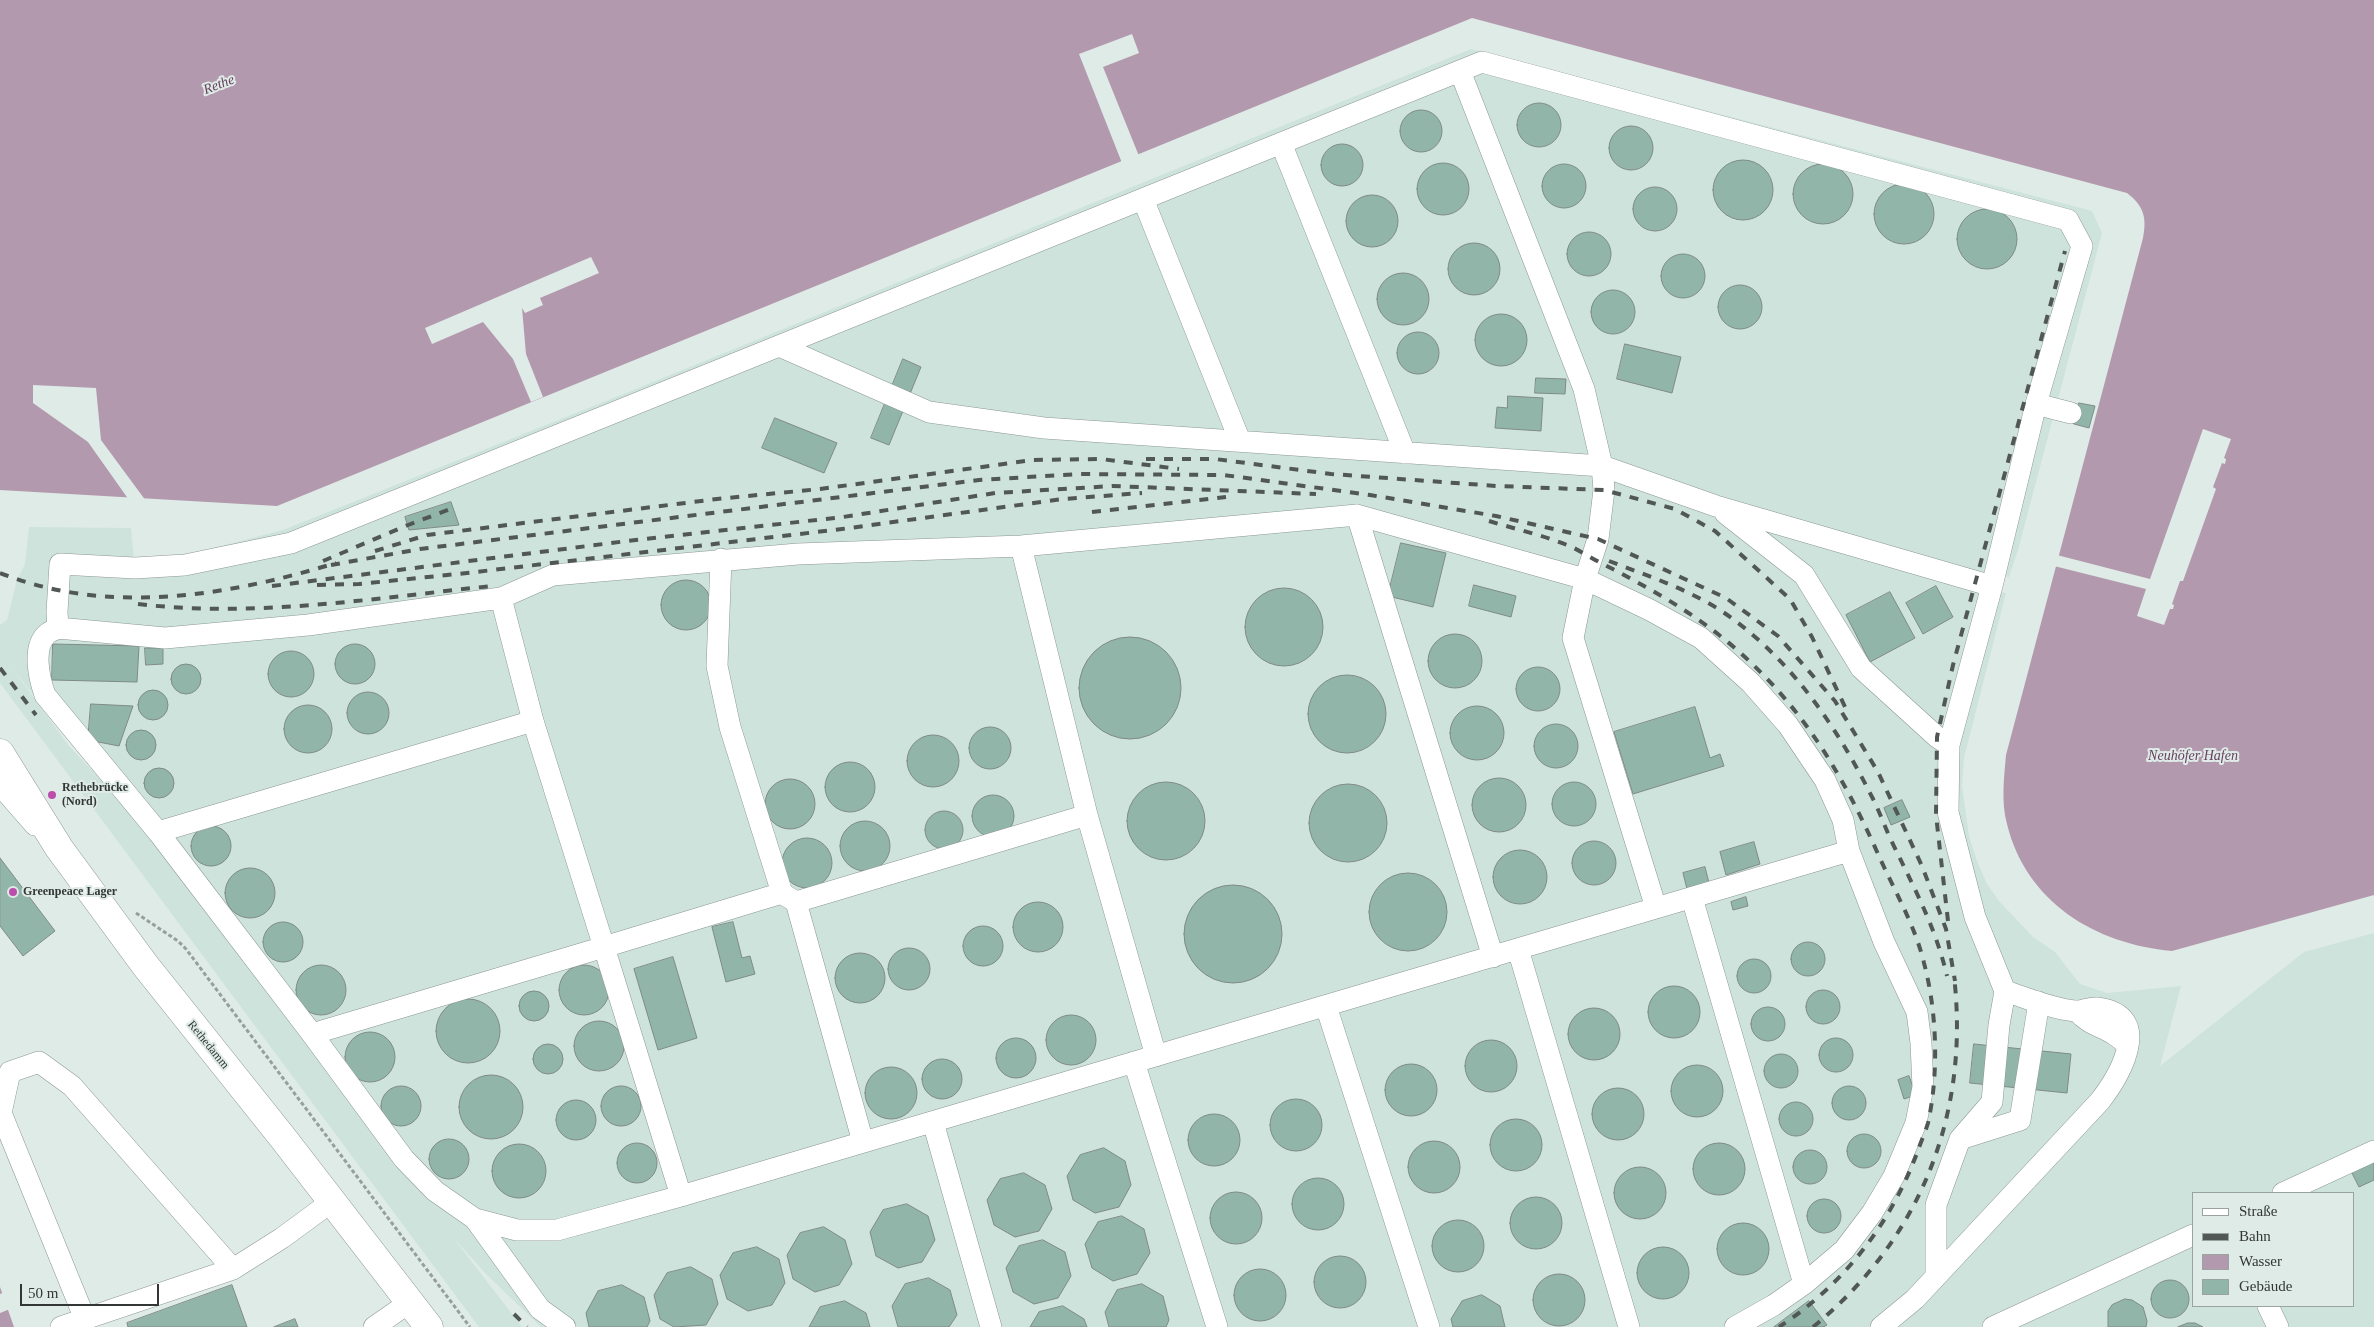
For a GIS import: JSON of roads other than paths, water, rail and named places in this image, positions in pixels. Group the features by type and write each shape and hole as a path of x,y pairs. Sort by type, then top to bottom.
{"main road":[{"name":"Rethedamm","path":"0,753 59,848 144,965 430,1327"}],"lane":[{"path":"58,628 60,564 135,568 186,565 291,543 475,467 1482,62 2068,220 2082,246 2036,404 1992,586 1950,745 1948,812 1975,918 2005,991 1999,1025 1992,1102 1960,1139 1936,1205 1936,1276"},
{"path":"1460,71 1584,390 1602,466 1604,490 1598,539 1585,579 1573,638 1656,908"},
{"path":"1281,143 1405,452"},
{"path":"1143,199 1240,441"},
{"path":"779,346 929,412 1044,428 1602,466 1716,506 1992,586"},
{"path":"2036,404 2071,413"},
{"path":"1716,506 1804,575 1861,668 1937,736 1950,745"},
{"path":"1357,516 1493,957"},
{"path":"565,1327 540,1309 475,1219 435,1190 404,1159 312,1034 158,832 44,695 40,681 39,649 47,634 58,628 165,638 308,625 501,598 553,575 721,559 798,554 1021,546 1357,516 1585,579 1650,610 1701,638 1751,683 1788,725 1825,780 1843,820 1849,851 1884,942 1917,1012 1921,1043 1923,1087 1916,1123 1894,1176 1872,1213 1844,1250 1804,1284 1774,1305 1735,1327"},
{"path":"1021,546 1087,815 1156,1056"},
{"path":"721,559 716,666 730,727 789,897 863,1142"},
{"path":"501,598 534,721 681,1196"},
{"path":"158,832 534,721"},
{"path":"0,785 28,819 59,848"},
{"path":"312,1034 604,947 1087,815"},
{"path":"475,1219 518,1230 557,1230 681,1196 1849,851"},
{"path":"1692,898 1804,1284"},
{"path":"1518,949 1629,1327"},
{"path":"1881,1327 1914,1299 2100,1101 2120,1072 2128,1055 2128,1046 2112,1031 2089,1022 2077,1012 2005,991"},
{"path":"1960,1139 2020,1120 2039,1002"},
{"path":"1326,1006 1429,1327"},
{"path":"85,1319 1,1113 10,1072 39,1062 72,1086 233,1268"},
{"path":"1134,1062 1217,1327"},
{"path":"932,1122 990,1327"},
{"path":"2285,1192 2374,1151"},
{"path":"61,1327 233,1268 282,1238 332,1202"},
{"path":"1993,1327 2192,1235"},
{"path":"374,1327 410,1302"},
{"path":"2268,1307 2278,1327"}],"water":[{"path":"0,0 2374,0 2374,895 2172,951 2144,947 2116,939 2091,928 2068,914 2047,897 2030,876 2016,852 2004,807 2006,755 2143,238 2145,224 2143,213 2133,198 2127,193 1472,18 277,506 0,490"},
{"path":"0,1287 14,1327 0,1327"}],"railway":[{"path":"1948,921 1936,815 1937,737 1953,665 2065,251"},
{"path":"375,551 427,535 717,499 820,489 1033,460 1101,459 1179,469"},
{"path":"1146,459 1215,459 1331,474 1497,486 1604,490 1675,509 1715,531 1790,599 1812,637 1846,709"},
{"path":"331,565 420,549 979,480 1079,474 1224,475 1370,495 1496,516 1598,539 1726,598 1778,636 1835,701 1878,772 1922,866 1946,929 1955,981"},
{"path":"272,586 627,541 843,517 995,493 1113,486 1316,494"},
{"path":"317,585 359,584 467,573 842,529 1063,499 1142,493"},
{"path":"1092,512 1226,497"},
{"path":"323,561 453,508"},
{"path":"1489,521 1538,535 1577,549 1639,583 1705,624 1760,671 1801,718 1835,769 1864,824 1915,935 1928,982 1934,1022 1934,1084 1927,1127 1906,1179 1893,1205 1862,1251 1824,1292 1779,1327"},
{"path":"1609,561 1682,590 1723,612 1769,650 1809,694 1842,743 1874,801 1930,923 1947,976"},
{"path":"0,573 41,586 83,594 125,597 168,596 211,592 253,585 336,563"},
{"path":"138,604 182,608 271,608 360,601 492,586"},
{"path":"0,668 36,715"},
{"path":"1813,1327 1851,1292 1883,1254 1909,1213 1930,1170 1945,1124 1954,1076 1957,1027 1954,976"},
{"path":"514,1314 527,1327"}],"place":[{"name":"Rethebrücke (Nord)","path":"52,795"},
{"name":"Greenpeace Lager","path":"13,892"}],"water label":[{"name":"Rethe","path":"219,85"},
{"name":"Neuhöfer Hafen","path":"2193,756"}]}
